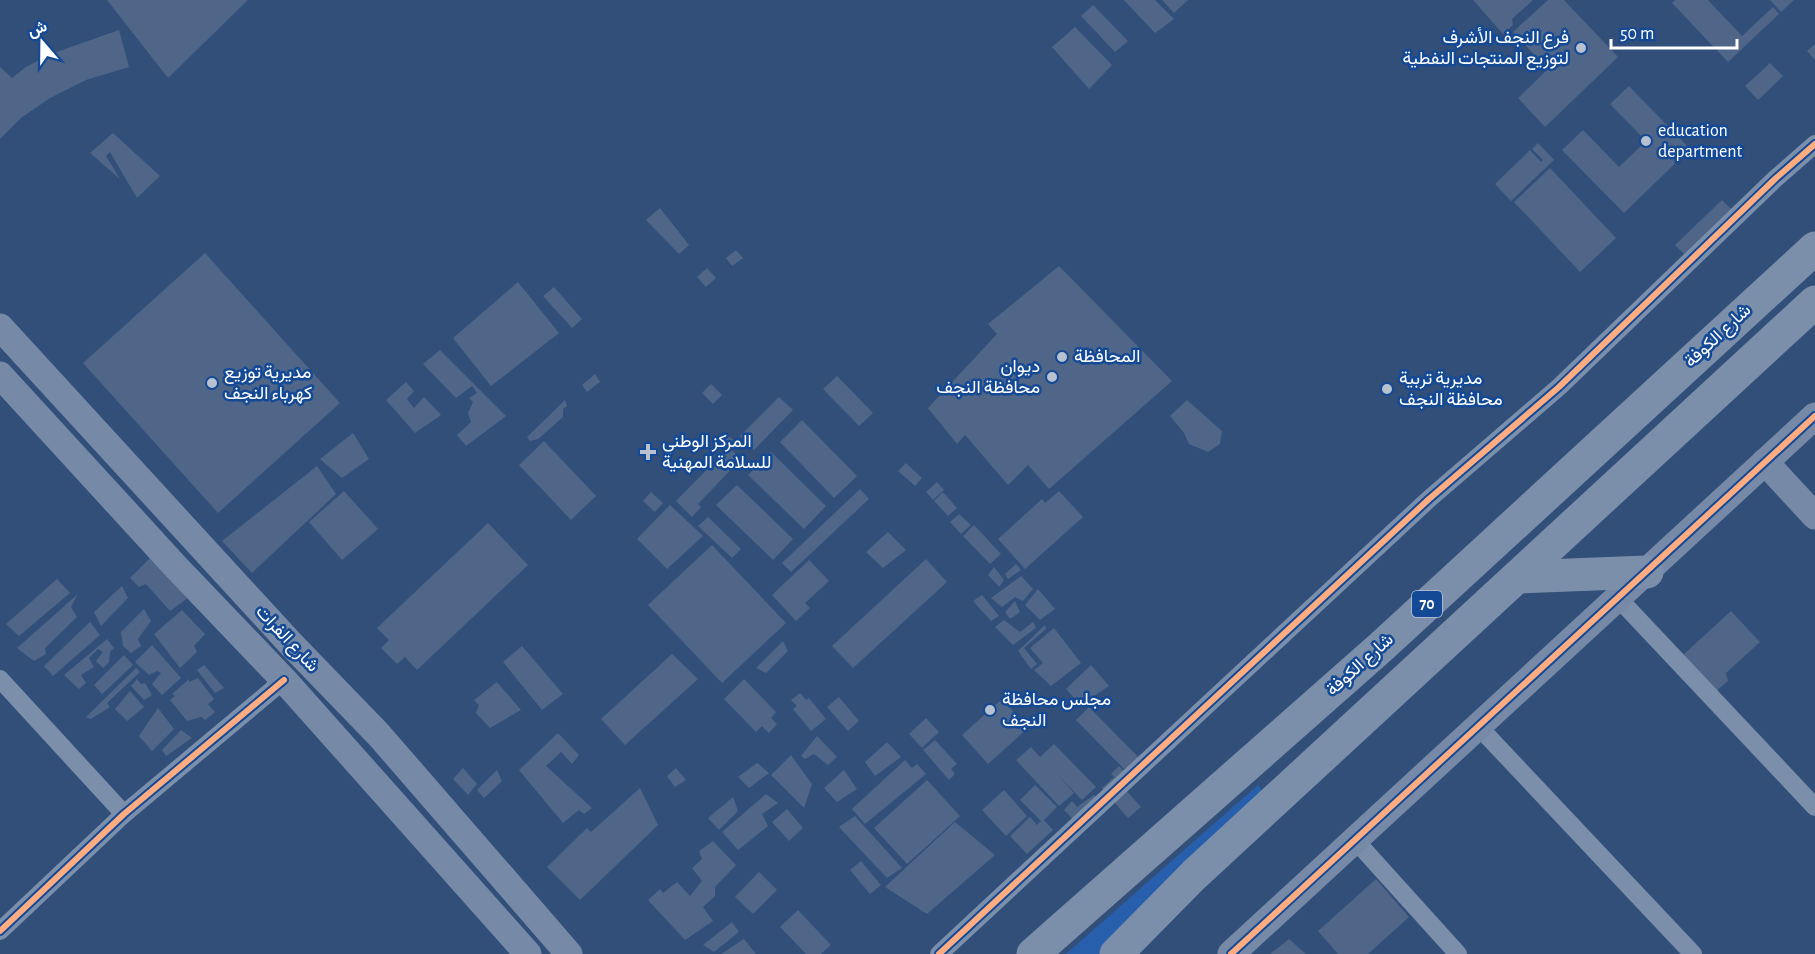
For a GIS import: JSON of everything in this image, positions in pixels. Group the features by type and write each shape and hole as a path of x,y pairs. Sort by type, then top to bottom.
{"highway":[{"name":"شارع الكوفة","path":"1033,954 1381,646 1815,248"},
{"name":"70","path":"1116,954 1194,875 1815,302"},
{"path":"1520,576 1647,572"}],"main road":[{"name":"شارع الفرات","path":"0,327 159,501 379,735 569,954"},
{"name":"شارع الفرات","path":"0,375 284,680 528,954"},
{"path":"1231,954 1815,416"},
{"path":"1765,462 1815,516"},
{"path":"136,522 152,520 158,512 159,501"},
{"path":"181,572 189,555 201,546"}],"street":[{"path":"939,954 1429,499 1559,387 1774,179 1815,144"},
{"path":"1618,598 1815,807"},
{"path":"0,679 123,814"},
{"path":"0,931 123,814 284,680"},
{"path":"1478,726 1693,954"},
{"path":"1355,840 1458,954"}],"shaded area":[{"path":"1258,785 1268,798 1116,954 1066,954"}],"building":[{"path":"107,0 248,0 168,78"},
{"path":"1124,0 1155,0 1174,19 1155,33"},
{"path":"1162,0 1188,0 1174,13"},
{"path":"1473,0 1533,0 1512,19 1513,25 1503,34"},
{"path":"1548,0 1564,0 1618,57 1545,127 1518,98 1548,69 1513,32"},
{"path":"1675,0 1708,0 1742,36 1773,7 1779,14 1728,62 1672,3"},
{"path":"1770,0 1794,0 1781,12"},
{"path":"1093,5 1128,41 1115,52 1081,16"},
{"path":"1075,27 1112,65 1089,89 1052,47"},
{"path":"119,30 129,67 86,80 50,98 21,118 0,139 0,67 12,78 26,67 51,54"},
{"path":"1815,44 1815,60 1807,51"},
{"path":"1770,63 1783,76 1758,100 1745,86"},
{"path":"1629,86 1690,149 1624,213 1562,150 1583,130 1619,167 1646,141 1610,104"},
{"path":"113,133 160,176 137,198 110,152 106,156 120,179 90,153"},
{"path":"1538,143 1554,160 1511,201 1495,184 1530,150 1541,162 1543,160 1532,149"},
{"path":"1550,168 1616,238 1580,272 1514,202"},
{"path":"1722,200 1731,209 1684,254 1675,245"},
{"path":"660,208 689,245 679,254 646,220"},
{"path":"736,250 743,258 732,266 726,258"},
{"name":"مديرية توزيع كهرباء النجف","path":"205,253 340,403 218,513 83,363"},
{"name":"المحافظة","path":"1059,266 1172,381 1049,489 1028,465 1008,485 965,435 957,444 928,408 997,334 988,324"},
{"path":"707,268 716,278 706,287 697,277"},
{"path":"518,282 559,333 491,386 453,338"},
{"path":"554,287 582,319 572,328 543,296"},
{"path":"440,350 506,416 466,446 457,435 471,422 468,413 473,402 469,398 477,393 472,386 456,398 423,364"},
{"path":"595,374 600,382 587,392 582,385"},
{"path":"837,376 873,413 859,426 823,389"},
{"path":"406,382 414,391 407,399 414,408 424,397 441,415 415,433 386,400"},
{"path":"711,384 722,395 713,404 702,393"},
{"path":"779,397 793,410 754,450 740,436"},
{"path":"565,400 567,406 563,409 563,417 538,439 530,441 527,437"},
{"path":"1187,400 1222,431 1220,444 1208,452 1189,444 1184,433 1170,416"},
{"path":"802,420 857,476 834,498 780,442"},
{"path":"353,433 369,459 342,478 320,459"},
{"path":"728,436 735,441 729,447 741,459 698,504 701,507 692,517 676,501 727,449 721,444"},
{"path":"544,441 596,496 571,520 519,465"},
{"path":"771,452 826,506 804,529 748,475"},
{"path":"906,463 922,478 915,486 898,471"},
{"path":"317,466 336,494 252,573 222,541"},
{"path":"937,482 944,490 933,500 926,492"},
{"path":"737,485 793,539 773,560 716,505"},
{"path":"860,489 869,499 791,572 782,563"},
{"path":"344,491 378,529 342,560 309,522"},
{"path":"1059,491 1083,517 1025,569 998,539 1042,499 1045,503"},
{"path":"651,492 663,503 655,512 643,501"},
{"path":"943,492 957,508 948,516 934,501"},
{"path":"670,505 703,536 667,569 637,539"},
{"path":"959,514 971,525 961,534 950,522"},
{"path":"708,517 741,549 732,558 698,526"},
{"path":"488,523 528,565 417,670 405,657 397,664 381,648 389,640 377,628"},
{"path":"974,525 1001,554 990,564 963,536"},
{"path":"888,532 906,550 883,568 866,552"},
{"path":"712,545 786,623 722,683 648,605"},
{"path":"151,557 188,598 170,611 146,584 139,587 130,578"},
{"path":"926,559 947,582 853,668 832,646"},
{"path":"809,560 829,581 805,603 810,608 796,621 772,595"},
{"path":"1016,564 1021,570 1008,579 1005,574"},
{"path":"994,567 1004,580 999,587 988,575"},
{"path":"1021,576 1033,589 1023,601 1015,597 1002,607 991,598"},
{"path":"57,579 70,593 19,636 6,624"},
{"path":"122,586 128,598 101,626 94,612"},
{"path":"1038,589 1055,609 1040,620 1025,605"},
{"path":"78,594 71,607 77,617 45,648 46,654 34,661 17,648"},
{"path":"982,595 999,616 991,621 973,601"},
{"path":"1015,601 1020,612 1010,619 1005,612"},
{"path":"144,609 151,621 138,639 141,646 131,653 123,646 121,632"},
{"path":"182,610 205,634 194,646 197,652 180,668 154,634"},
{"path":"1731,611 1760,642 1726,673 1728,681 1716,691 1683,655"},
{"path":"1004,620 1020,632 1033,622 1036,628 1013,645 995,627"},
{"path":"90,622 100,635 53,676 44,666"},
{"path":"1045,625 1046,629 1024,648 1037,664 1031,669 1018,651"},
{"path":"1054,628 1081,663 1051,686 1034,670 1043,663 1030,648"},
{"path":"107,639 114,648 110,652 109,662 103,668 96,661 103,652 98,649 89,658 94,667 81,675 86,683 79,689 64,675"},
{"path":"783,641 788,651 766,673 756,668"},
{"path":"152,645 181,678 162,695 152,684 161,673 157,671 149,675 135,662"},
{"path":"522,646 563,694 542,710 503,662"},
{"path":"672,654 698,679 625,745 601,719"},
{"path":"124,655 133,665 102,694 94,685"},
{"path":"204,665 224,688 215,693 197,670"},
{"path":"1091,665 1109,686 1081,705 1066,689"},
{"path":"136,668 140,672 107,703 110,707 91,719 86,717"},
{"path":"198,678 214,699 208,704 215,712 205,720 201,717 187,721 170,700 175,696 172,694 189,679 189,682"},
{"path":"137,679 141,684 145,683 152,695 144,700 131,686"},
{"path":"744,679 776,712 771,718 777,724 769,733 762,726 756,732 724,699"},
{"path":"497,682 521,710 490,728 476,713 479,705 474,700"},
{"path":"130,691 144,707 127,721 115,709"},
{"path":"800,693 806,700 809,698 826,719 811,731 793,709 797,706 791,700"},
{"path":"839,697 859,721 848,731 827,707"},
{"path":"1002,699 1028,728 988,764 962,735"},
{"path":"1089,707 1144,763 1131,776 1076,720"},
{"path":"158,708 174,729 152,751 139,736"},
{"path":"926,718 939,732 922,748 909,734"},
{"path":"181,730 192,738 166,756 162,750"},
{"path":"558,733 579,755 572,764 561,752 546,766 592,808 584,814 579,810 563,823 519,770"},
{"path":"817,736 837,757 828,765 814,754 805,759 801,756"},
{"path":"935,740 957,764 951,769 955,774 949,780 923,750"},
{"path":"887,742 901,757 875,776 865,762"},
{"path":"1054,744 1096,787 1082,800 1056,773 1074,793 1059,806 1016,760 1031,747 1040,757"},
{"path":"791,755 812,784 804,808 771,775"},
{"path":"905,760 912,768 917,764 926,774 865,824 852,809"},
{"path":"757,763 769,773 749,788 738,777"},
{"path":"1119,766 1128,775 1121,783 1111,774"},
{"path":"463,768 477,784 468,795 453,779"},
{"path":"676,768 686,780 675,787 667,776"},
{"path":"497,770 502,781 484,798 477,790"},
{"path":"844,770 857,789 837,802 824,788"},
{"path":"1114,777 1141,807 1128,818 1102,788"},
{"path":"927,780 960,816 907,864 874,828"},
{"path":"1035,785 1057,807 1044,820 1053,830 1027,854 1010,836 1030,817 1037,825 1041,821 1020,800"},
{"path":"640,788 658,825 580,900 547,867 587,828 591,832"},
{"path":"1004,790 1027,816 1006,836 982,810"},
{"path":"766,794 778,803 762,814 768,826 738,850 722,832"},
{"path":"1094,795 1102,800 1075,821 1064,810 1072,801 1077,807"},
{"path":"733,797 738,811 719,830 708,818"},
{"path":"787,809 803,828 789,841 772,822"},
{"path":"855,816 902,868 887,878 839,827"},
{"path":"955,822 995,855 927,914 885,887"},
{"path":"713,841 736,865 715,887 715,896 703,907 713,921 685,940 648,900 660,889 663,893 677,882 690,896 702,881 692,868 702,859 699,851"},
{"path":"861,861 881,885 870,894 850,870"},
{"path":"759,872 777,890 753,914 735,897"},
{"path":"1376,879 1409,917 1368,954 1338,954 1318,931"},
{"path":"798,910 831,945 821,954 806,954 780,927"},
{"path":"732,922 739,932 714,952 703,945"},
{"path":"744,939 756,954 721,954"},
{"path":"1289,939 1306,954 1270,954"}],"cycle path":[{"path":"939,954 1429,499 1559,387 1775,179 1815,144"},
{"path":"1231,954 1815,416"},
{"path":"0,931 124,814 284,680"}],"place":[{"name":"فرع النجف الأشرف لتوزيع المنتجات النفطية","path":"1581,48"},
{"name":"education department","path":"1646,141"},
{"name":"المحافظة","path":"1062,357"},
{"name":"ديوان محافظة النجف","path":"1052,377"},
{"name":"مديرية توزيع كهرباء النجف","path":"212,383"},
{"name":"مديرية تربية محافظة النجف","path":"1387,389"},
{"name":"المركز الوطني للسلامة المهنية","path":"648,452"},
{"name":"مجلس محافظة النجف","path":"990,710"}]}
